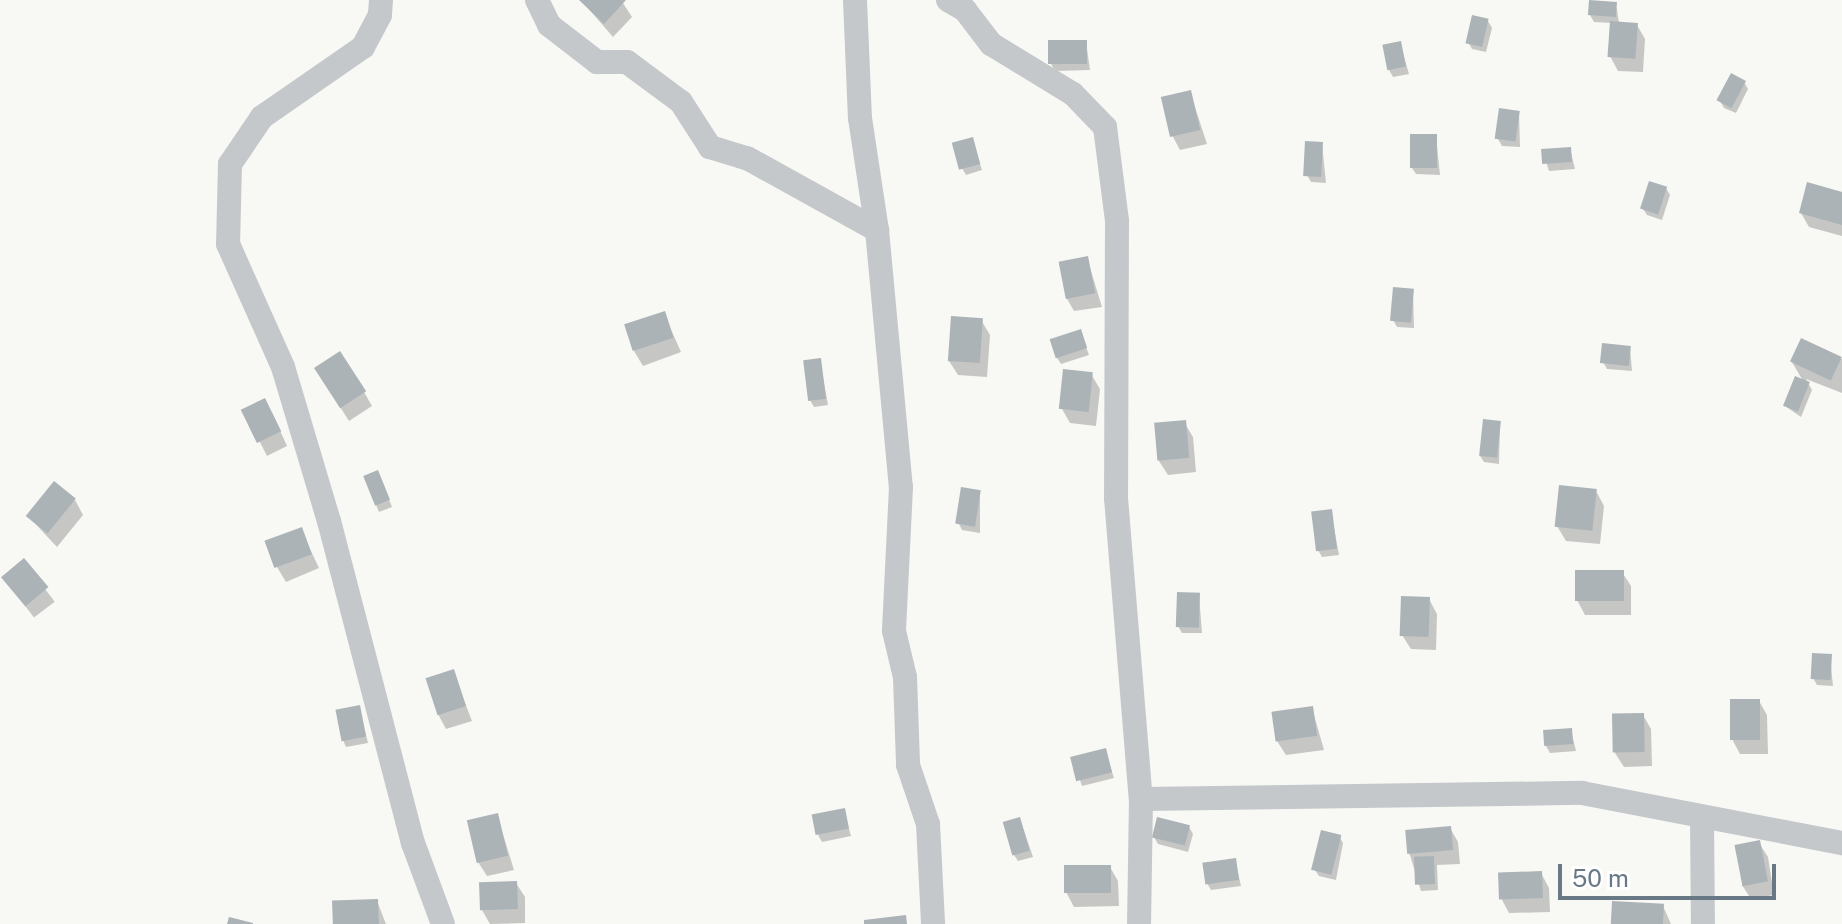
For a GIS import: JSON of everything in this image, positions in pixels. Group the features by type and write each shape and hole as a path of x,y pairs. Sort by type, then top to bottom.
{"street":[{"path":"381,0 380,15 363,47 262,117 230,164 228,244 283,367 329,521 413,843 443,924"},
{"path":"537,0 549,25 597,62 627,62 681,102 710,147 747,158 877,230"},
{"path":"855,0 860,118 877,230 901,487 894,631 905,677 908,765 928,824 933,924"},
{"path":"948,0 965,10 991,44 1073,94 1105,127 1117,221 1116,498 1141,799 1139,924"},
{"path":"1141,799 1582,793 1842,843"},
{"path":"1702,818 1703,924"}],"building":[{"path":"579,0 626,0 604,24"},
{"path":"1589,0 1617,2 1616,17 1588,15"},
{"path":"1472,15 1489,19 1482,47 1465,43"},
{"path":"1610,21 1638,23 1635,59 1607,57"},
{"path":"1048,40 1087,40 1087,64 1048,64"},
{"path":"1401,41 1406,67 1387,70 1382,45"},
{"path":"1731,73 1746,81 1731,108 1716,100"},
{"path":"1191,90 1200,130 1170,137 1161,97"},
{"path":"1499,108 1520,111 1515,142 1495,139"},
{"path":"1410,134 1437,134 1437,168 1410,168"},
{"path":"973,137 980,164 959,170 952,143"},
{"path":"1305,141 1323,142 1321,177 1303,176"},
{"path":"1571,147 1572,162 1542,164 1541,149"},
{"path":"1649,181 1667,187 1658,214 1640,209"},
{"path":"1807,182 1842,192 1842,225 1799,213"},
{"path":"1088,256 1095,293 1066,299 1059,262"},
{"path":"1393,287 1414,289 1411,323 1390,321"},
{"path":"665,311 674,338 633,351 624,324"},
{"path":"951,316 983,318 980,363 948,361"},
{"path":"1081,329 1087,348 1056,358 1050,339"},
{"path":"1801,338 1842,357 1831,381 1790,362"},
{"path":"1602,343 1631,346 1629,366 1600,363"},
{"path":"340,351 366,391 340,408 314,368"},
{"path":"821,358 826,399 808,401 803,360"},
{"path":"1063,369 1093,372 1089,412 1059,409"},
{"path":"1795,376 1810,382 1798,412 1783,406"},
{"path":"265,398 281,431 257,443 241,410"},
{"path":"1483,419 1501,421 1497,458 1479,456"},
{"path":"1186,420 1189,458 1157,461 1154,423"},
{"path":"378,470 390,500 375,506 363,476"},
{"path":"54,481 76,499 47,534 26,516"},
{"path":"1559,485 1597,489 1592,531 1555,527"},
{"path":"961,487 981,490 975,527 955,524"},
{"path":"1332,509 1337,549 1316,551 1311,512"},
{"path":"302,527 312,554 274,568 264,541"},
{"path":"24,558 48,587 25,606 1,577"},
{"path":"1575,570 1624,570 1624,601 1575,601"},
{"path":"1177,592 1200,593 1199,628 1176,627"},
{"path":"1401,596 1430,597 1429,637 1400,636"},
{"path":"1812,653 1832,654 1831,680 1811,679"},
{"path":"454,669 466,706 438,715 425,678"},
{"path":"1730,699 1760,699 1760,740 1730,740"},
{"path":"360,705 366,736 342,741 335,710"},
{"path":"1313,706 1317,736 1276,742 1271,712"},
{"path":"1644,713 1645,752 1613,753 1612,714"},
{"path":"1572,728 1573,744 1544,746 1543,730"},
{"path":"1106,748 1112,772 1076,781 1070,757"},
{"path":"845,808 849,829 816,835 812,814"},
{"path":"498,813 508,856 477,863 467,820"},
{"path":"1020,817 1030,851 1012,856 1003,822"},
{"path":"1157,817 1190,825 1185,846 1152,837"},
{"path":"1451,826 1453,850 1407,854 1405,830"},
{"path":"1321,830 1341,835 1331,875 1311,870"},
{"path":"1760,840 1768,881 1742,886 1734,845"},
{"path":"1434,856 1435,884 1415,885 1414,857"},
{"path":"1236,858 1239,880 1205,885 1202,863"},
{"path":"1064,865 1111,865 1111,893 1064,893"},
{"path":"1542,871 1543,898 1499,900 1498,873"},
{"path":"517,881 518,909 480,910 479,882"},
{"path":"378,899 379,924 333,924 332,901"},
{"path":"1612,901 1664,904 1663,924 1611,924"},
{"path":"906,915 907,924 864,924 864,920"},
{"path":"229,917 253,923 253,924 227,924"}]}
